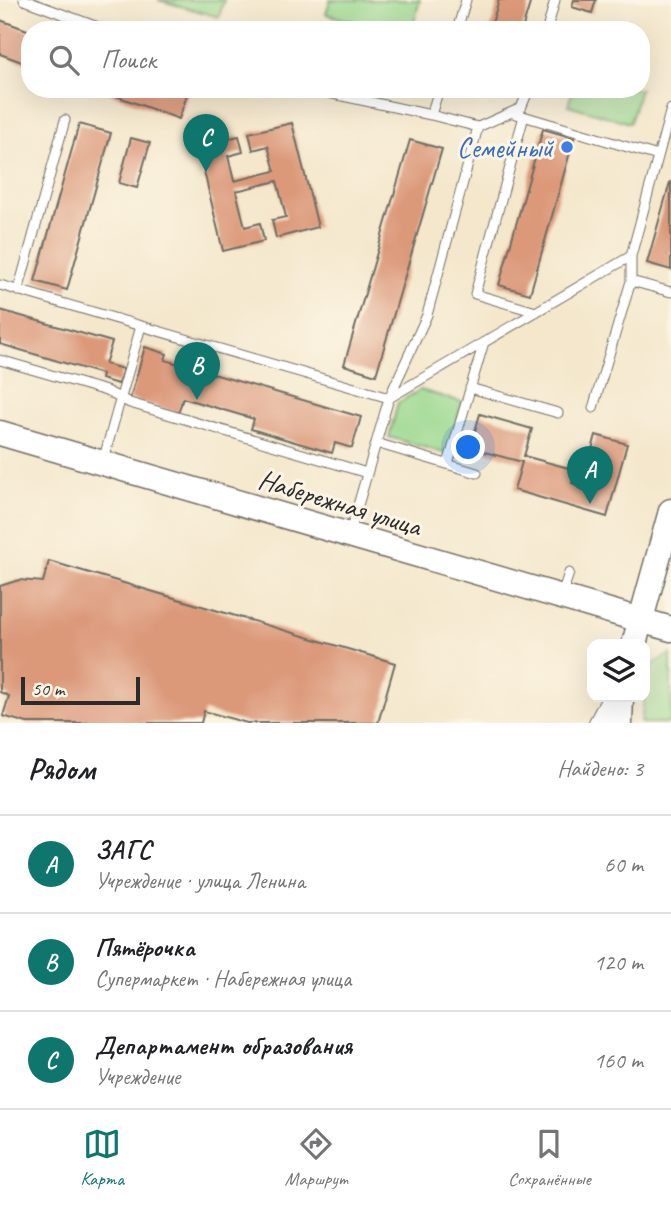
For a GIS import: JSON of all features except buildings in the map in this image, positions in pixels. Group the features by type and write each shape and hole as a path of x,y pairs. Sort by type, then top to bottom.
{"main road":[{"name":"Набережная улица","path":"0,433 561,598 637,633 671,629"},
{"path":"637,633 671,511"},
{"path":"620,723 621,702"}],"street":[{"path":"598,723 609,702"}],"lane":[{"path":"24,0 81,21"},
{"path":"460,21 466,0"},
{"path":"549,21 555,0"},
{"path":"352,98 478,127 513,113 527,98"},
{"path":"431,115 436,98"},
{"path":"593,408 631,281 631,256 671,109"},
{"path":"513,113 658,156"},
{"path":"524,116 475,294 536,312"},
{"path":"18,291 65,120"},
{"path":"349,536 389,398 426,315 478,127"},
{"path":"0,285 389,398 631,256"},
{"path":"631,281 671,292"},
{"path":"103,463 141,326"},
{"path":"448,464 484,342"},
{"path":"0,360 367,473"},
{"path":"470,387 558,413"},
{"path":"376,443 477,473"},
{"path":"561,598 569,573"}],"green space":[{"path":"158,0 224,0 219,17"},
{"path":"330,0 420,0 414,21 351,21 326,14"},
{"path":"570,98 637,98 630,123 568,105"},
{"path":"420,390 462,402 447,454 389,437 398,403"},
{"path":"671,654 671,723 641,723 644,702 650,702 650,670 655,663"}],"place":[{"name":"Семейный","path":"567,147"},
{"name":"Департамент образования","path":"206,172"},
{"name":"Пятёрочка","path":"197,400"},
{"name":"ЗАГС","path":"590,504"}]}
